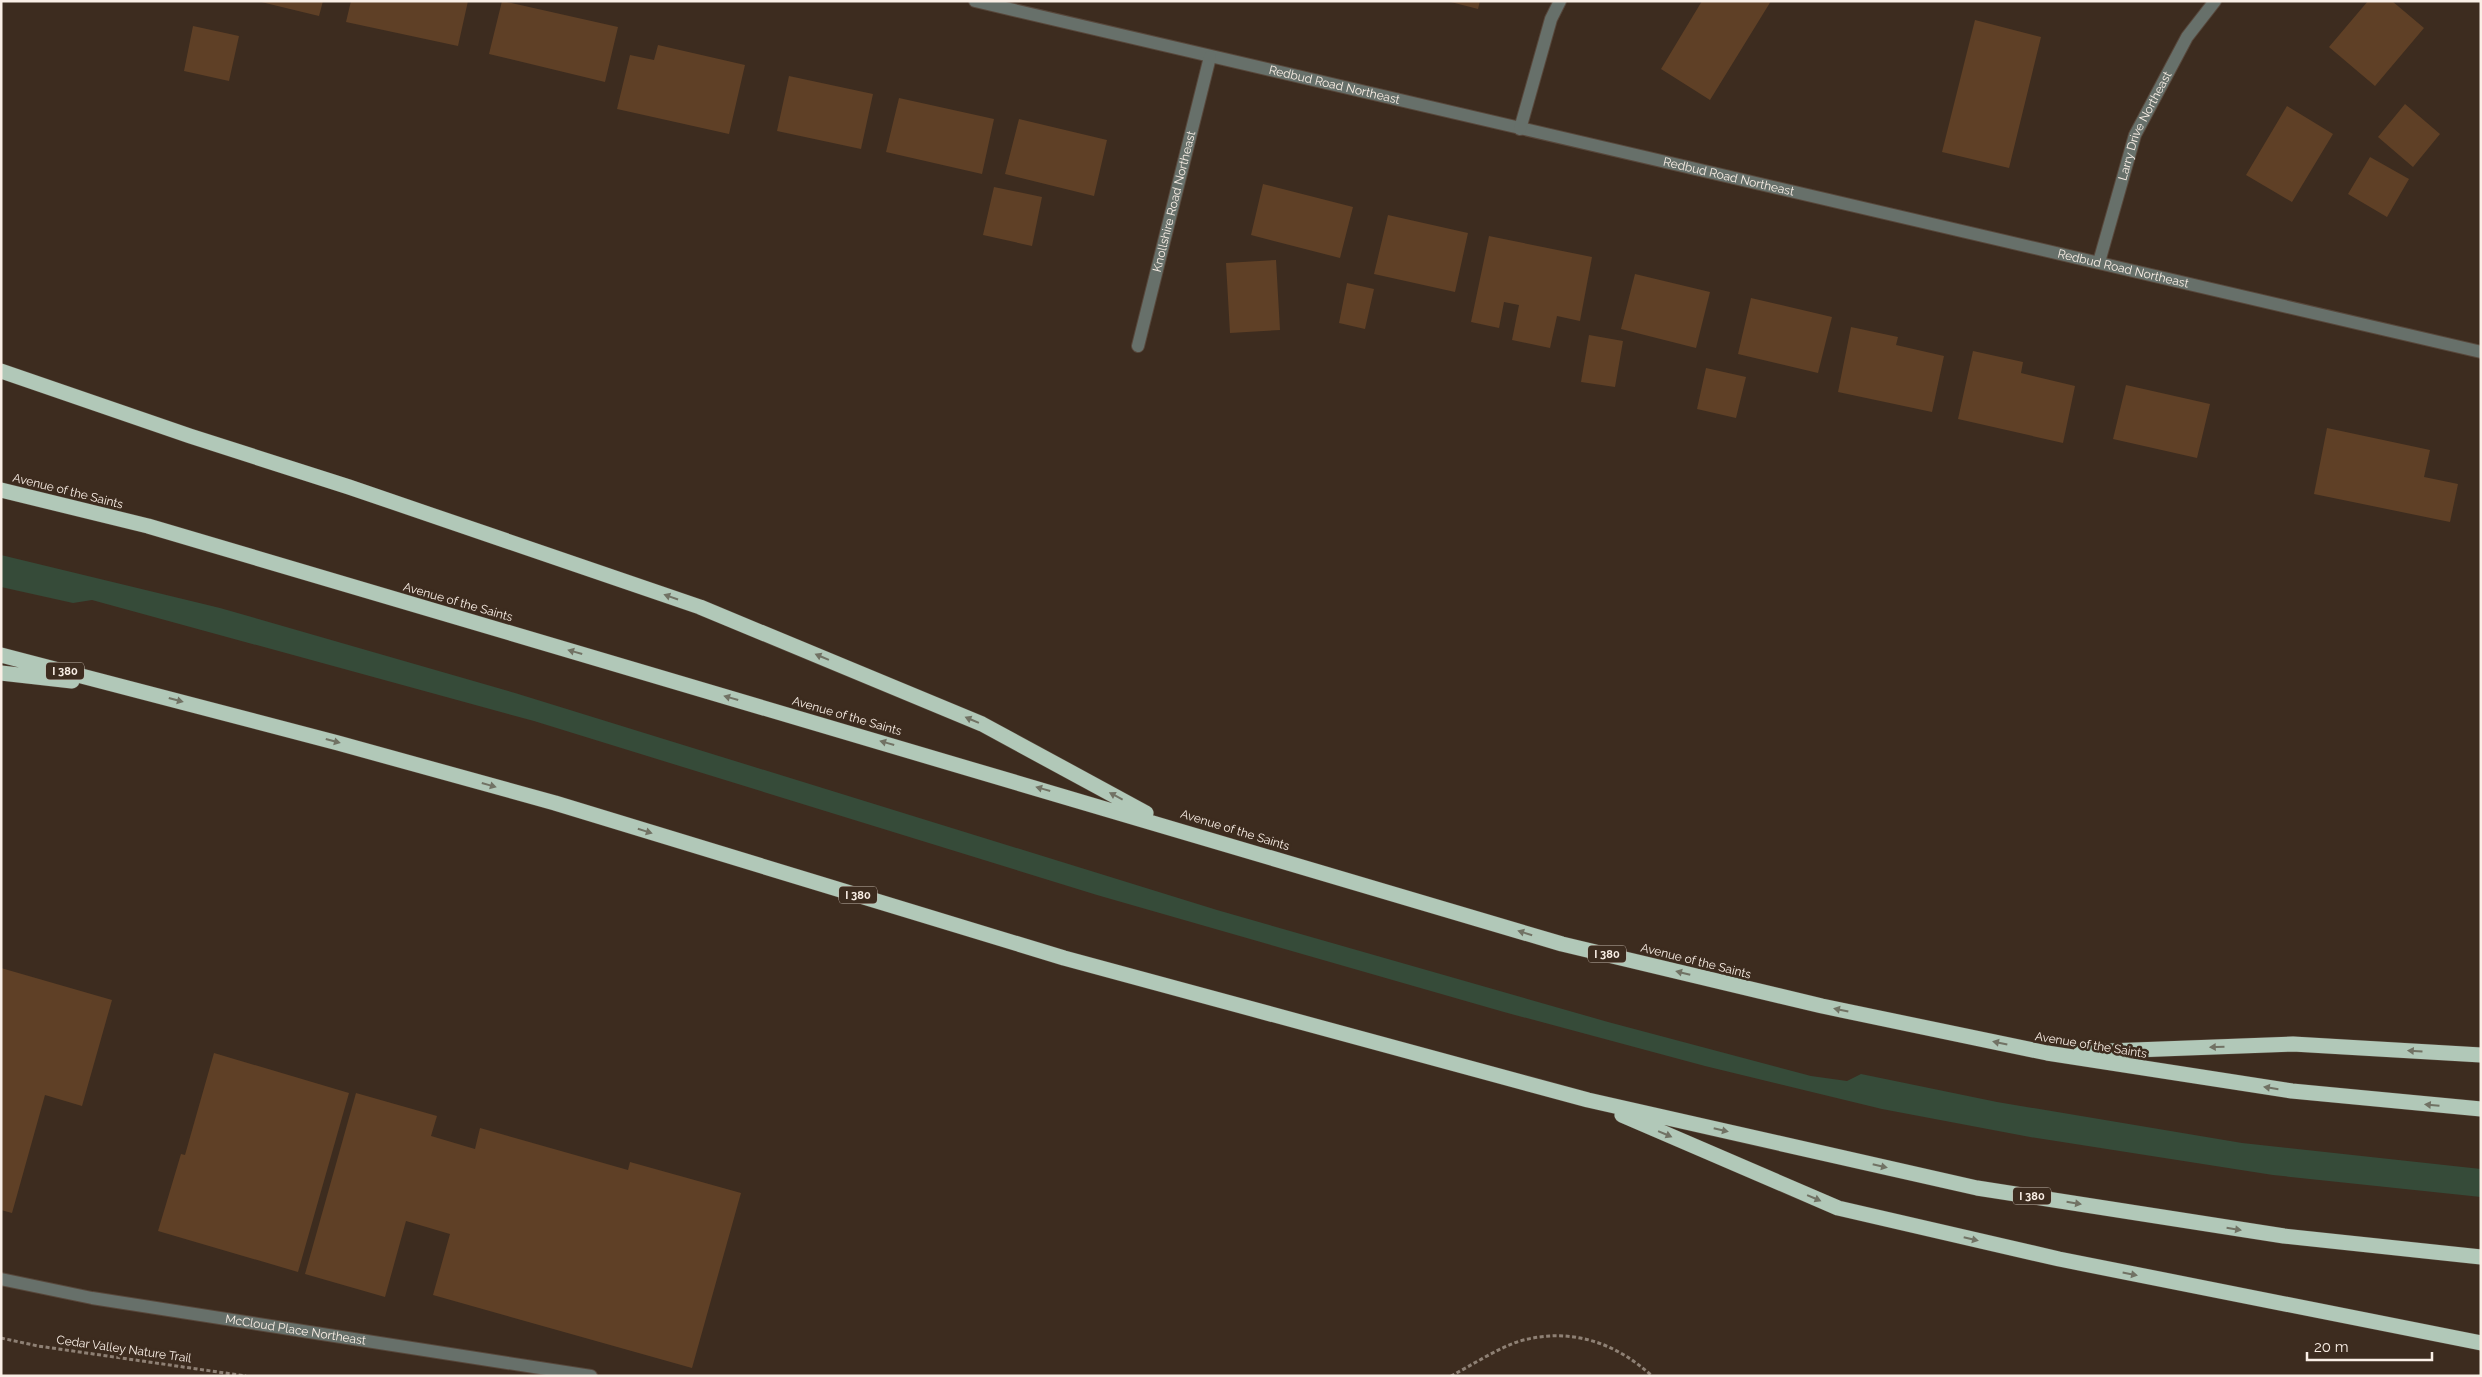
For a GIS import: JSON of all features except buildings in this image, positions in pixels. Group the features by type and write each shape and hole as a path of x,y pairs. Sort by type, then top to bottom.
{"highway":[{"path":"1,371 700,607 982,724 1174,828"},
{"name":"Avenue of the Saints","path":"1,490 157,529 1562,944 1822,1006 2048,1054 2292,1091 2481,1109"},
{"name":"I 380","path":"1,655 128,687 555,803 1064,958 1588,1100 1977,1188 2284,1236 2481,1257"},
{"path":"1,673 128,687"},
{"path":"2048,1054 2293,1044 2481,1055"},
{"path":"1588,1100 1838,1208 2058,1259 2481,1344"}],"street":[{"name":"Redbud Road Northeast","path":"975,1 2481,352"},
{"path":"1520,129 1551,18 1560,1"},
{"name":"Larry Drive Northeast","path":"2098,262 2135,135 2187,37 2215,1"},
{"name":"Knollshire Road Northeast","path":"1138,346 1210,57"},
{"name":"McCloud Place Northeast","path":"1,1279 92,1298 591,1376"}],"path":[{"path":"1451,1376 1520,1342 1551,1336 1581,1337 1608,1346 1633,1359 1652,1376"},
{"name":"Cedar Valley Nature Trail","path":"1,1338 38,1346 246,1376"}],"green space":[{"path":"1,555 220,608 515,693 1217,910 1608,1022 1811,1076 1847,1081 1861,1074 1997,1102 2242,1143 2481,1169 2481,1197 2273,1175 2030,1137 1882,1109 1705,1066 1504,1012 1097,895 534,721 92,600 73,603 1,587"}]}
